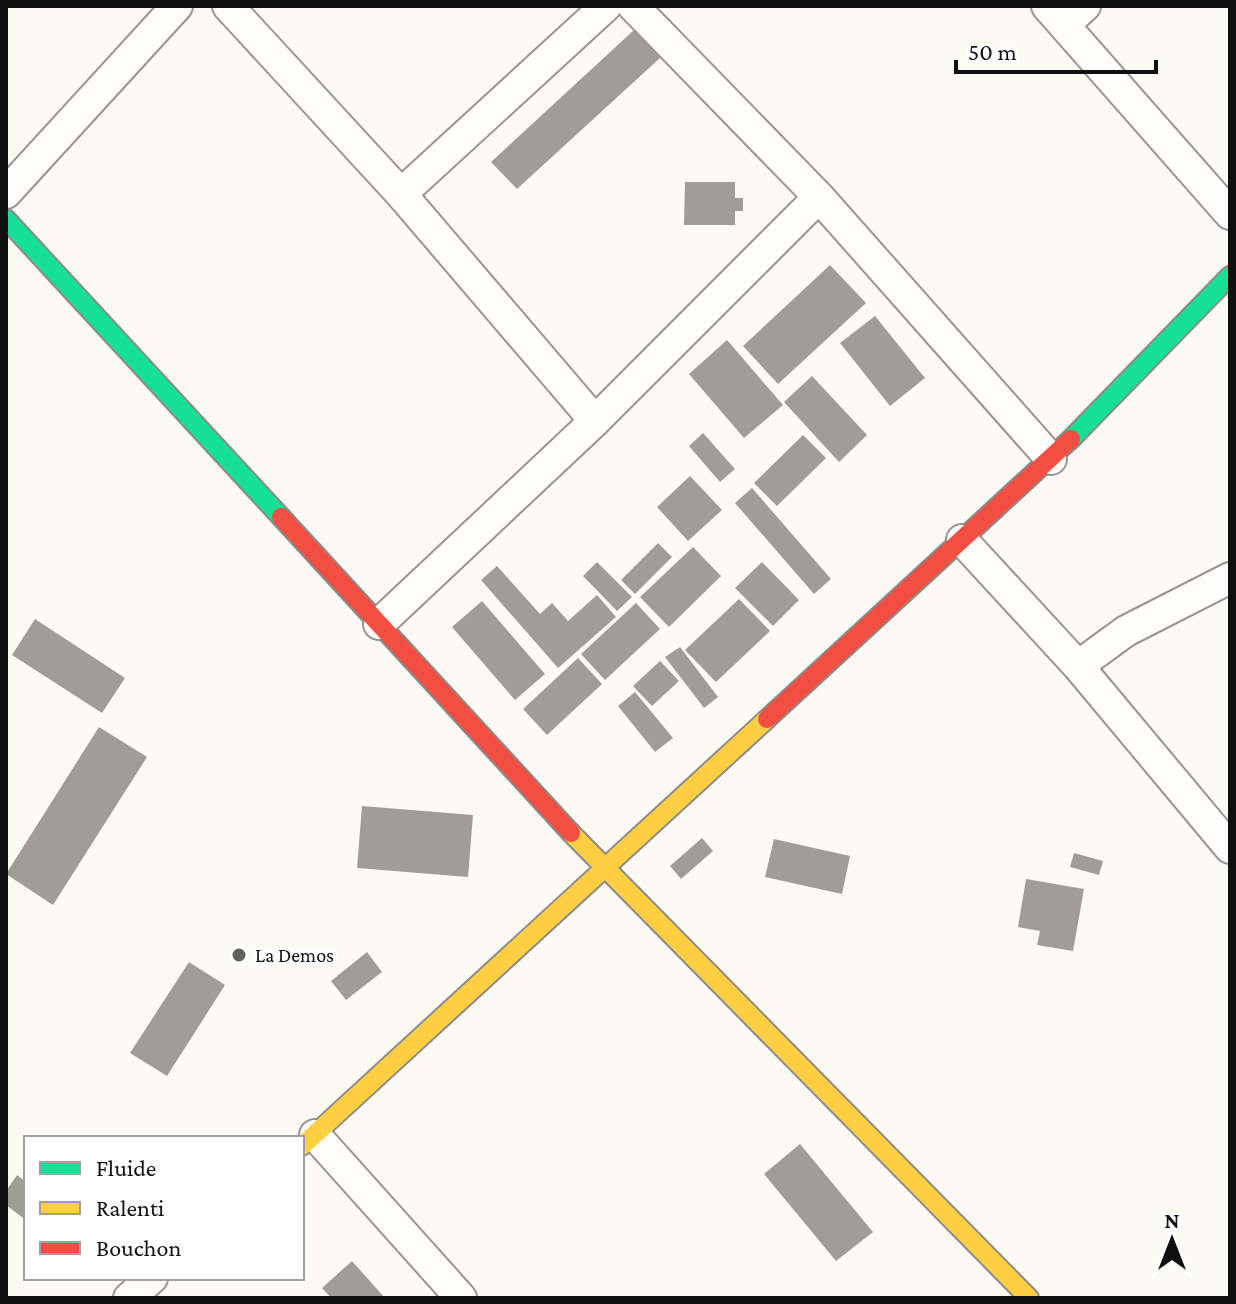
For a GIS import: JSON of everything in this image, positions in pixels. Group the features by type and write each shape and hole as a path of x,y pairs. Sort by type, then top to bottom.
{"street":[{"path":"6,193 177,6"},
{"path":"228,6 401,194 595,421"},
{"path":"401,194 606,6"},
{"path":"633,6 819,197 1051,459"},
{"path":"1066,12 1230,214"},
{"path":"379,624 595,421 819,197"},
{"path":"6,219 604,869 1029,1298"},
{"path":"461,1298 308,1141 1051,459 1230,276"},
{"path":"962,540 1078,666 1230,848"},
{"path":"1078,666 1126,631 1230,578"},
{"path":"129,1298 150,1280"}],"building":[{"path":"634,30 660,58 517,189 491,162"},
{"path":"685,182 735,182 735,198 743,198 743,211 735,211 735,225 684,225"},
{"path":"830,265 866,303 778,384 743,346"},
{"path":"875,316 925,378 890,406 840,343"},
{"path":"727,340 783,405 744,438 689,374"},
{"path":"812,376 867,435 839,462 784,402"},
{"path":"703,433 735,469 720,482 689,446"},
{"path":"803,435 826,458 777,506 754,483"},
{"path":"690,476 722,510 688,541 657,507"},
{"path":"752,488 831,579 814,594 735,503"},
{"path":"658,543 672,557 635,594 621,580"},
{"path":"693,547 721,576 669,627 640,597"},
{"path":"597,562 632,597 617,611 583,576"},
{"path":"762,562 799,600 773,626 735,588"},
{"path":"497,566 540,614 552,603 568,621 597,595 616,617 558,668 481,580"},
{"path":"739,599 770,631 716,682 685,650"},
{"path":"482,601 545,674 515,700 452,627"},
{"path":"636,603 660,629 605,680 581,654"},
{"path":"35,619 125,678 102,713 12,655"},
{"path":"680,647 718,697 704,708 665,657"},
{"path":"578,658 602,684 547,735 523,709"},
{"path":"660,661 679,681 652,706 633,686"},
{"path":"635,692 673,738 655,752 618,706"},
{"path":"99,727 147,757 53,905 6,874"},
{"path":"362,806 473,815 468,877 357,868"},
{"path":"702,838 713,851 681,879 670,866"},
{"path":"774,839 850,856 842,894 765,877"},
{"path":"1074,853 1103,861 1099,875 1070,867"},
{"path":"1026,879 1084,889 1073,951 1037,945 1040,931 1018,927"},
{"path":"367,952 382,972 346,1000 331,981"},
{"path":"189,962 225,985 167,1076 130,1053"},
{"path":"800,1144 873,1232 836,1261 764,1174"},
{"path":"17,1175 24,1180 24,1218 6,1205 6,1191"},
{"path":"352,1261 385,1298 331,1298 322,1288"}],"traffic: fast":[{"path":"6,219 281,517"},
{"path":"1071,439 1230,276"}],"traffic: slow":[{"path":"304,1144 767,719"},
{"path":"571,833 1029,1298"}],"traffic: jam":[{"path":"767,719 1071,439"},
{"path":"281,517 571,833"}],"place":[{"name":"La Demos","path":"239,955"}]}
